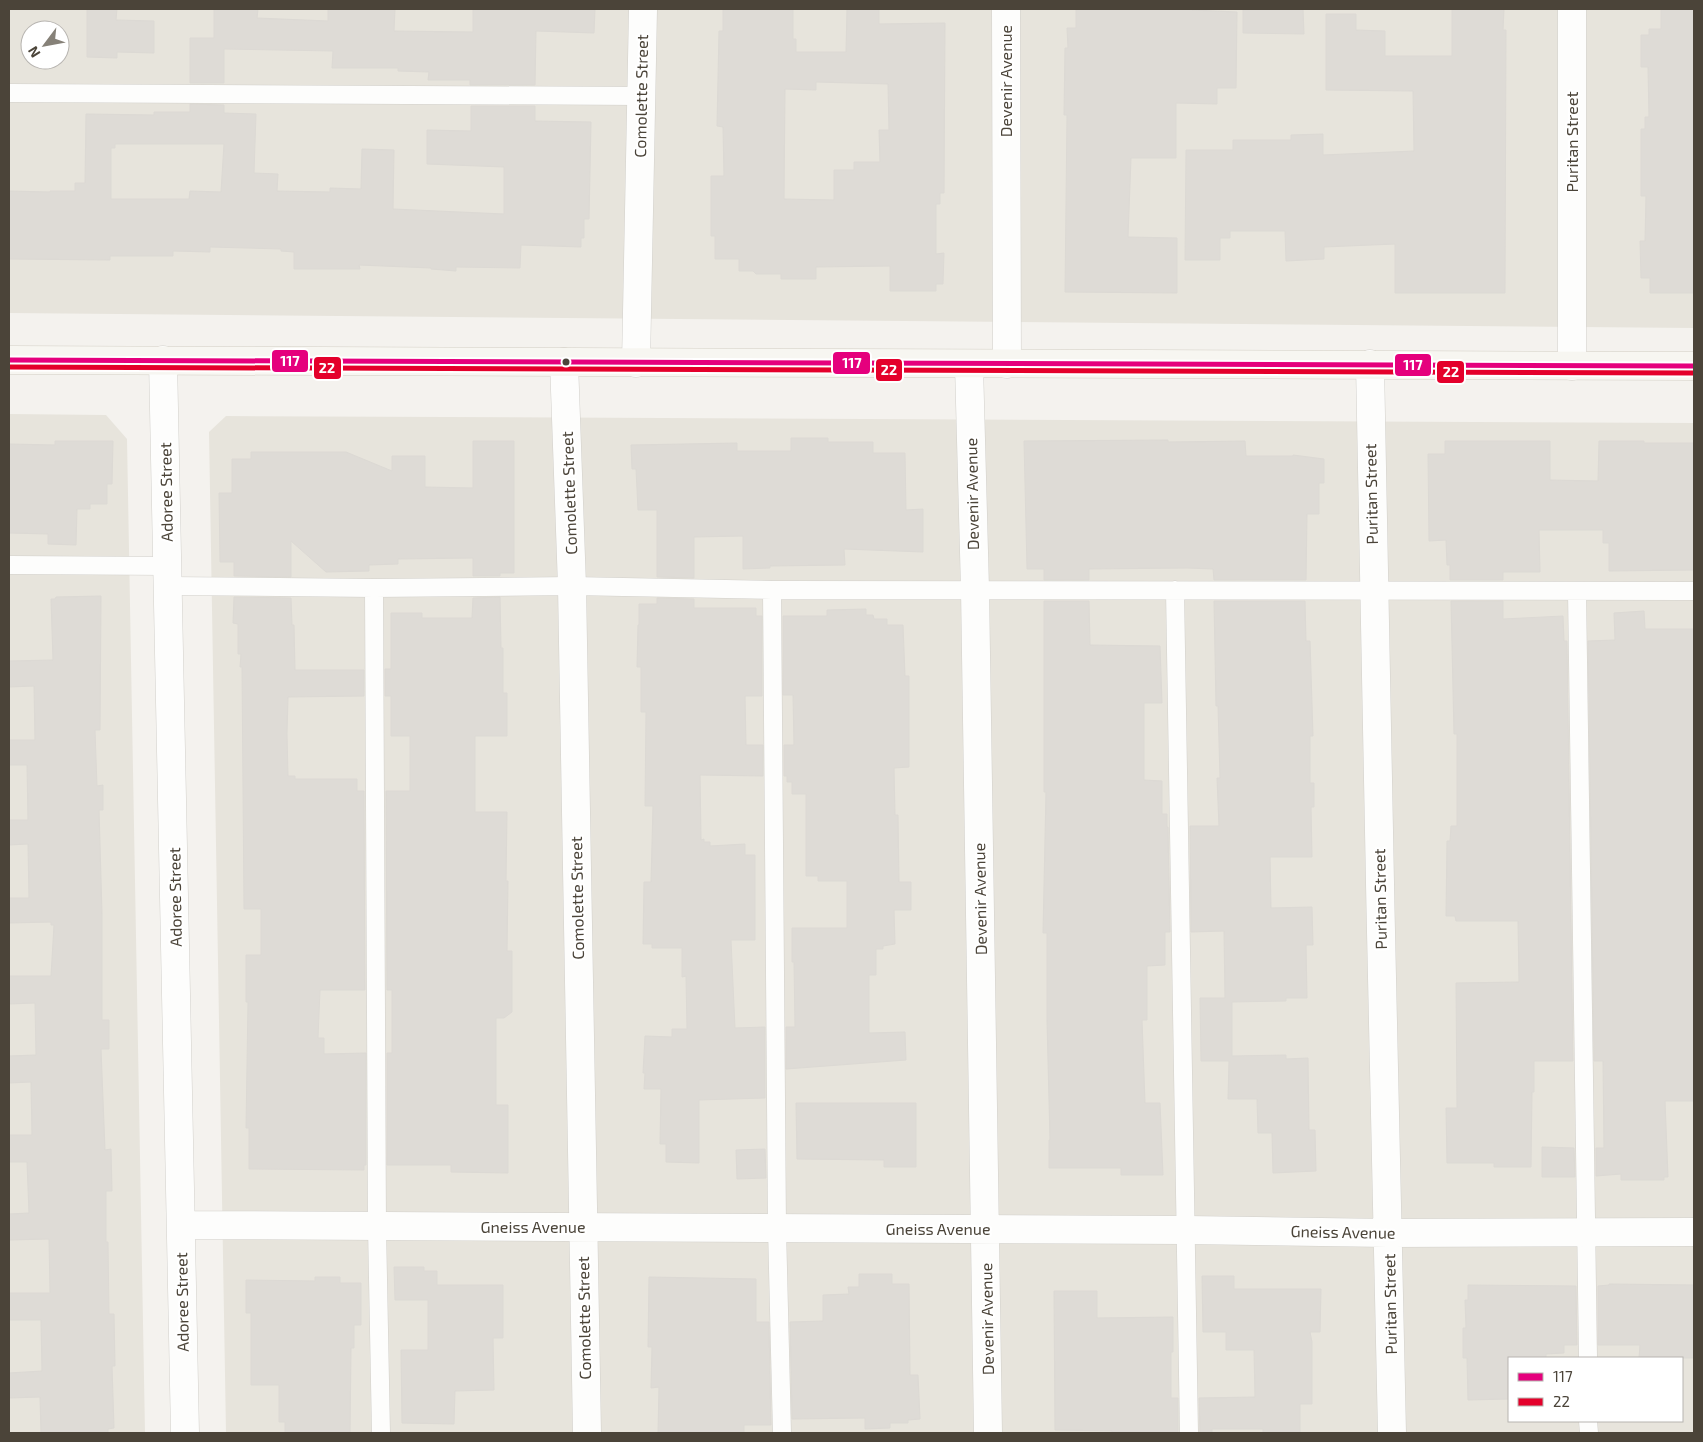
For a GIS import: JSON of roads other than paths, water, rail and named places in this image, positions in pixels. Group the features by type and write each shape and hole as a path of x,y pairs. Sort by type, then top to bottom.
{"main road":[{"path":"9,360 1694,366"}],"street":[{"name":"Comolette Street","path":"636,363 643,9"},
{"name":"Devenir Avenue","path":"1006,9 1007,364"},
{"name":"Puritan Street","path":"1572,9 1572,366"},
{"name":"Adoree Street","path":"163,360 184,1433"},
{"name":"Comolette Street","path":"564,362 572,586 587,1433"},
{"name":"Devenir Avenue","path":"969,364 975,589 988,1433"},
{"name":"Puritan Street","path":"1370,364 1372,590 1392,1433"},
{"name":"Gneiss Avenue","path":"181,1225 1187,1230 1388,1233 1694,1232"}],"lane":[{"path":"9,93 642,96"},
{"path":"9,565 374,588 572,586 772,590 1694,591"},
{"path":"374,588 377,1227 381,1433"},
{"path":"772,590 777,1228 782,1433"},
{"path":"1174,590 1187,1230 1189,1433"},
{"path":"1577,591 1588,1357"}]}
